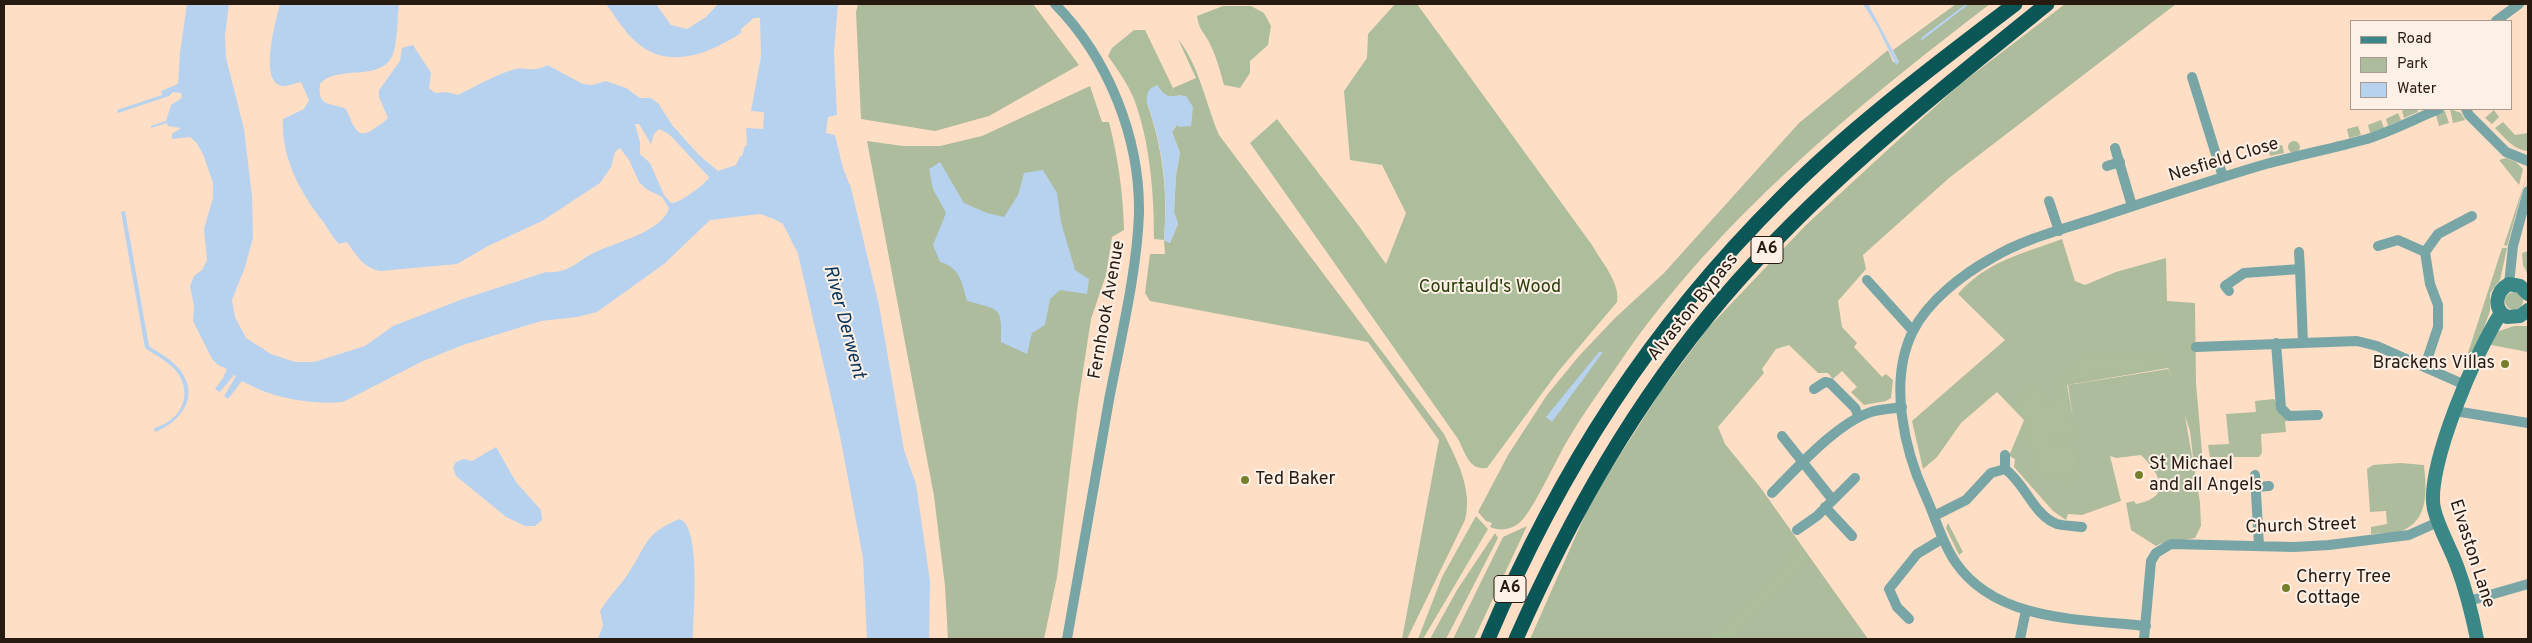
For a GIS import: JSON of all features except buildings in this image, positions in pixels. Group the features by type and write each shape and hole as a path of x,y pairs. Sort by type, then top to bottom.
{"highway":[{"name":"Alvaston Bypass","path":"1488,639 1528,549 1561,484 1627,378 1682,306 1733,247 1783,196 1836,147 1926,72 2015,4"},
{"name":"Alvaston Bypass","path":"1516,639 1583,500 1617,443 1658,381 1724,297 1800,217 1866,155 1939,91 2047,4"}],"street":[{"name":"Fernhook Avenue","path":"1055,4 1091,49 1118,103 1134,161 1139,211 1138,235 1067,639"},
{"path":"2497,20 2507,7 2519,4"},
{"path":"2192,77 2223,177"},
{"name":"Nesfield Close","path":"1913,331 1933,305 1966,276 1992,258 2019,246 2132,206 2223,177 2366,139 2437,110"},
{"path":"2467,110 2473,119 2506,152 2528,162"},
{"path":"2115,148 2132,206"},
{"path":"2107,166 2120,162"},
{"path":"2509,284 2512,246 2528,191"},
{"path":"2049,201 2059,231"},
{"path":"2425,366 2438,327 2438,305 2430,284 2425,252 2438,234 2472,216"},
{"path":"2378,246 2398,240 2425,252"},
{"path":"2299,252 2303,343"},
{"path":"2229,292 2225,286 2244,273 2300,268"},
{"path":"1867,280 1913,331 1907,346 1902,377 1902,407 1907,447 1942,539 1955,563 1975,584 2004,602 2026,610 2146,626 2144,639"},
{"path":"2528,294 2520,286 2509,284 2502,288 2498,295 2498,306 2507,317 2516,318 2528,310"},
{"name":"Elvaston Lane","path":"2477,639 2469,601 2438,522 2433,495 2437,462 2455,411 2465,385 2501,312"},
{"path":"2196,348 2351,340 2364,342 2425,366 2465,385"},
{"path":"2276,343 2281,408 2289,416 2318,415"},
{"path":"1814,390 1825,382 1830,383 1855,408 1860,417"},
{"path":"1772,493 1802,462 1847,424 1872,412 1902,407"},
{"path":"2455,411 2528,423"},
{"path":"1782,436 1796,450 1802,462 1852,536"},
{"path":"2005,469 2006,455"},
{"path":"1934,516 1966,500 1991,473 2005,469 2013,474 2046,516 2056,524 2082,526"},
{"path":"2255,475 2259,546"},
{"path":"1797,530 1818,516 1855,478"},
{"path":"2256,486 2269,486"},
{"name":"Church Street","path":"2146,626 2149,566 2156,553 2163,548 2179,543 2294,547 2382,540 2409,536 2438,522"},
{"path":"1908,619 1897,607 1889,589 1916,554 1942,539"},
{"path":"2469,601 2528,584"},
{"path":"2020,639 2026,610"}],"green space":[{"path":"858,4 1033,4 1079,65 989,116 935,131 861,119 856,12"},
{"name":"Courtauld's Wood","path":"1395,4 1417,4 1592,245 1616,288 1617,302 1557,373 1487,468 1476,467 1468,460 1458,439 1250,143 1277,119 1386,264 1406,213 1382,165 1350,160 1344,91 1367,58 1368,34"},
{"path":"1956,4 1990,4 1839,125 1744,213 1700,260 1658,310 1620,362 1572,433 1530,510 1523,519 1508,529 1490,527 1492,523 1486,521 1478,512 1508,455 1547,395 1579,356 1615,318 1664,273 1799,123 1888,50 1893,62 1899,62 1893,50"},
{"path":"2065,4 2176,4 1949,178 1863,255 1866,269 1838,301 1842,327 1857,343 1854,347 1882,377 1886,374 1893,380 1891,398 1886,401 1864,405 1851,392 1857,387 1842,371 1833,379 1828,373 1818,373 1789,345 1776,349 1762,369 1764,373 1718,427 1725,444 1760,487 1868,639 1530,639 1593,497 1659,394 1708,328 1806,225 1895,143 1959,85"},
{"path":"1223,6 1251,6 1264,13 1271,26 1268,45 1250,61 1250,73 1240,88 1224,85 1213,51 1201,29 1197,16"},
{"path":"1134,30 1145,30 1173,88 1170,98 1165,96 1157,85 1147,103 1157,137 1163,171 1165,188 1164,240 1154,239 1150,168 1139,115 1129,88 1108,56 1112,48"},
{"path":"1178,39 1192,61 1219,135 1444,434 1458,465 1467,498 1465,520 1407,639 1402,639 1439,440 1368,342 1150,301 1145,293 1150,254 1165,254 1164,240 1170,243 1178,224 1174,212 1176,175 1180,153 1172,132 1177,125 1181,95 1170,98 1173,88 1196,78"},
{"path":"1090,86 1102,122 1109,122 1121,189 1124,230 1112,237 1106,275 1091,319 1078,403 1057,577 1044,639 948,639 945,586 934,496 867,141 903,146 940,146 982,136"},
{"path":"2417,110 2418,112 2404,118 2402,111"},
{"path":"2450,110 2461,113 2465,120 2453,123"},
{"path":"2494,110 2499,117 2492,124 2485,118"},
{"path":"2445,111 2449,123 2439,126 2436,115"},
{"path":"2398,113 2401,120 2388,126 2386,119"},
{"path":"2381,120 2384,128 2370,133 2368,125"},
{"path":"2503,122 2515,135 2528,133 2528,151 2514,146 2495,128"},
{"path":"2358,126 2361,135 2349,138 2347,129"},
{"path":"2292,141 2296,141 2300,147 2296,153 2292,153 2288,149 2288,145"},
{"path":"2282,145 2284,153 2270,156 2268,148"},
{"path":"2506,158 2516,162 2523,169 2519,185 2499,160"},
{"path":"2527,175 2507,246 2504,245"},
{"path":"2062,239 2075,281 2085,285 2116,272 2166,258 2167,301 2195,303 2196,383 2203,464 2194,466 2190,431 2185,416 2200,502 2201,526 2195,538 2162,543 2156,546 2131,530 2126,503 2134,501 2136,504 2148,501 2159,491 2160,484 2154,470 2141,455 2116,458 2110,456 2121,501 2082,515 2068,514 2066,520 2053,511 2014,467 2015,459 2009,456 2024,420 1997,392 1961,423 1937,457 1923,469 1912,421 2005,340 1958,294 1969,283 1993,266 2019,254","holes":["2168,368 2172,378 2168,369 2068,385 2073,418 2067,385"]},
{"path":"2502,248 2507,248 2500,280 2490,293 2490,311 2475,353 2466,359"},
{"path":"2528,251 2528,275 2523,265 2522,253"},
{"path":"2510,292 2518,292 2523,297 2521,308 2510,310 2505,305 2505,297"},
{"path":"2514,326 2528,326 2528,352 2491,345 2496,332"},
{"path":"2155,354 2163,359 2160,365 2076,379 2065,383 2075,434 2071,438 2055,435 2051,439 2051,444 2071,447 2075,452 2077,467 2072,471 2073,477 2068,482 2061,477 2041,475 2033,456 2027,422 2018,409 2020,401 2026,392 2035,385 2042,391 2042,397 2046,403 2056,402 2057,382 2073,371 2080,359"},
{"path":"2274,399 2283,414 2289,419 2285,422 2286,432 2261,434 2262,453 2259,457 2210,457 2208,445 2229,444 2226,414 2256,412 2255,401"},
{"path":"2401,463 2424,465 2426,491 2423,509 2414,523 2403,531 2371,534 2371,527 2387,524 2386,511 2370,512 2367,469 2373,465"},
{"path":"1476,516 1488,529 1423,639 1418,639 1442,577"},
{"path":"1948,523 1963,552 1959,555 1946,528"},
{"path":"1527,526 1474,639 1453,639 1503,537"},
{"path":"1495,533 1498,538 1446,639 1430,639 1457,590"},
{"path":"1800,550 1810,558 1729,639 1712,639 1773,579 1796,551"}],"water":[{"name":"River Derwent","path":"187,4 229,4 225,36 226,58 244,129 252,196 253,238 245,267 232,300 235,317 246,338 271,354 295,362 314,362 365,346 393,326 463,299 546,272 562,271 591,254 649,229 665,216 669,208 662,197 646,189 639,182 629,160 620,148 615,152 611,167 600,183 542,221 488,246 457,264 375,270 361,261 347,242 339,244 333,237 299,185 288,160 283,133 283,119 304,109 309,100 301,82 281,86 273,80 270,60 271,47 280,4 399,4 395,48 388,63 370,71 327,78 320,84 323,101 346,109 353,125 359,132 369,132 388,118 379,97 379,90 400,61 402,48 413,45 431,73 429,88 435,93 446,92 458,95 491,78 512,70 521,68 537,69 547,65 583,84 592,85 606,81 626,88 640,98 651,98 658,103 672,125 699,155 718,171 736,165 740,156 742,156 747,145 746,128 763,129 764,112 751,111 761,56 760,18 754,18 741,29 741,33 729,41 702,53 674,57 647,50 635,41 606,4 656,4 671,25 687,29 706,17 718,4 838,4 834,52 837,115 828,117 826,133 835,135 843,168 851,188 879,305 904,450 916,484 930,581 929,639 867,639 863,558 840,436 798,254 783,224 760,214 710,220 664,264 597,312 577,317 541,321 463,345 423,361 343,402 330,403 291,399 265,392 242,381 228,399 224,396 236,376 234,375 220,392 215,389 227,369 218,365 212,359 193,321 194,306 190,286 194,276 202,270 207,260 204,229 213,198 213,183 203,154 196,142 190,137 172,139 172,134 181,128 168,126 167,123 151,128 151,126 166,121 171,105 182,98 181,93 173,92 169,96 118,113 117,110 162,95 161,91 178,84 180,52","holes":["635,124 639,124 651,144 654,134 659,129 669,134 709,177 707,180 686,197 671,203 664,195 650,163 640,154 640,142"]},
{"path":"1863,4 1868,4 1899,62 1896,65 1877,26"},
{"path":"1966,4 1969,4 1921,41 1922,37"},
{"path":"1157,85 1168,96 1186,96 1193,107 1191,126 1180,127 1177,125 1172,132 1180,153 1176,175 1174,212 1178,224 1170,243 1164,240 1165,188 1161,154 1147,103 1148,92"},
{"path":"940,162 964,203 987,213 1004,217 1018,195 1024,173 1043,170 1057,193 1061,222 1075,270 1089,279 1087,294 1060,290 1050,299 1045,325 1032,333 1027,354 1001,342 1001,322 997,311 993,308 967,301 962,282 956,272 947,264 940,262 933,245 946,213 933,189 929,169"},
{"path":"125,211 149,346 177,366 186,380 188,390 188,399 179,415 164,428 155,432 154,428 170,420 181,408 184,400 183,384 179,375 168,363 145,348 121,212"},
{"path":"1599,352 1603,352 1552,422 1546,417"},
{"path":"496,447 516,482 541,510 542,520 535,526 525,526 506,517 456,476 453,467 456,462 464,459 472,461"},
{"path":"679,519 686,525 691,537 694,554 693,639 598,639 603,625 600,611 603,606 628,574 652,535"}],"place":[{"name":"Brackens Villas","path":"2505,364"},
{"name":"St Michael and all Angels","path":"2139,475"},
{"name":"Ted Baker","path":"1245,480"},
{"name":"Cherry Tree Cottage","path":"2286,588"}]}
